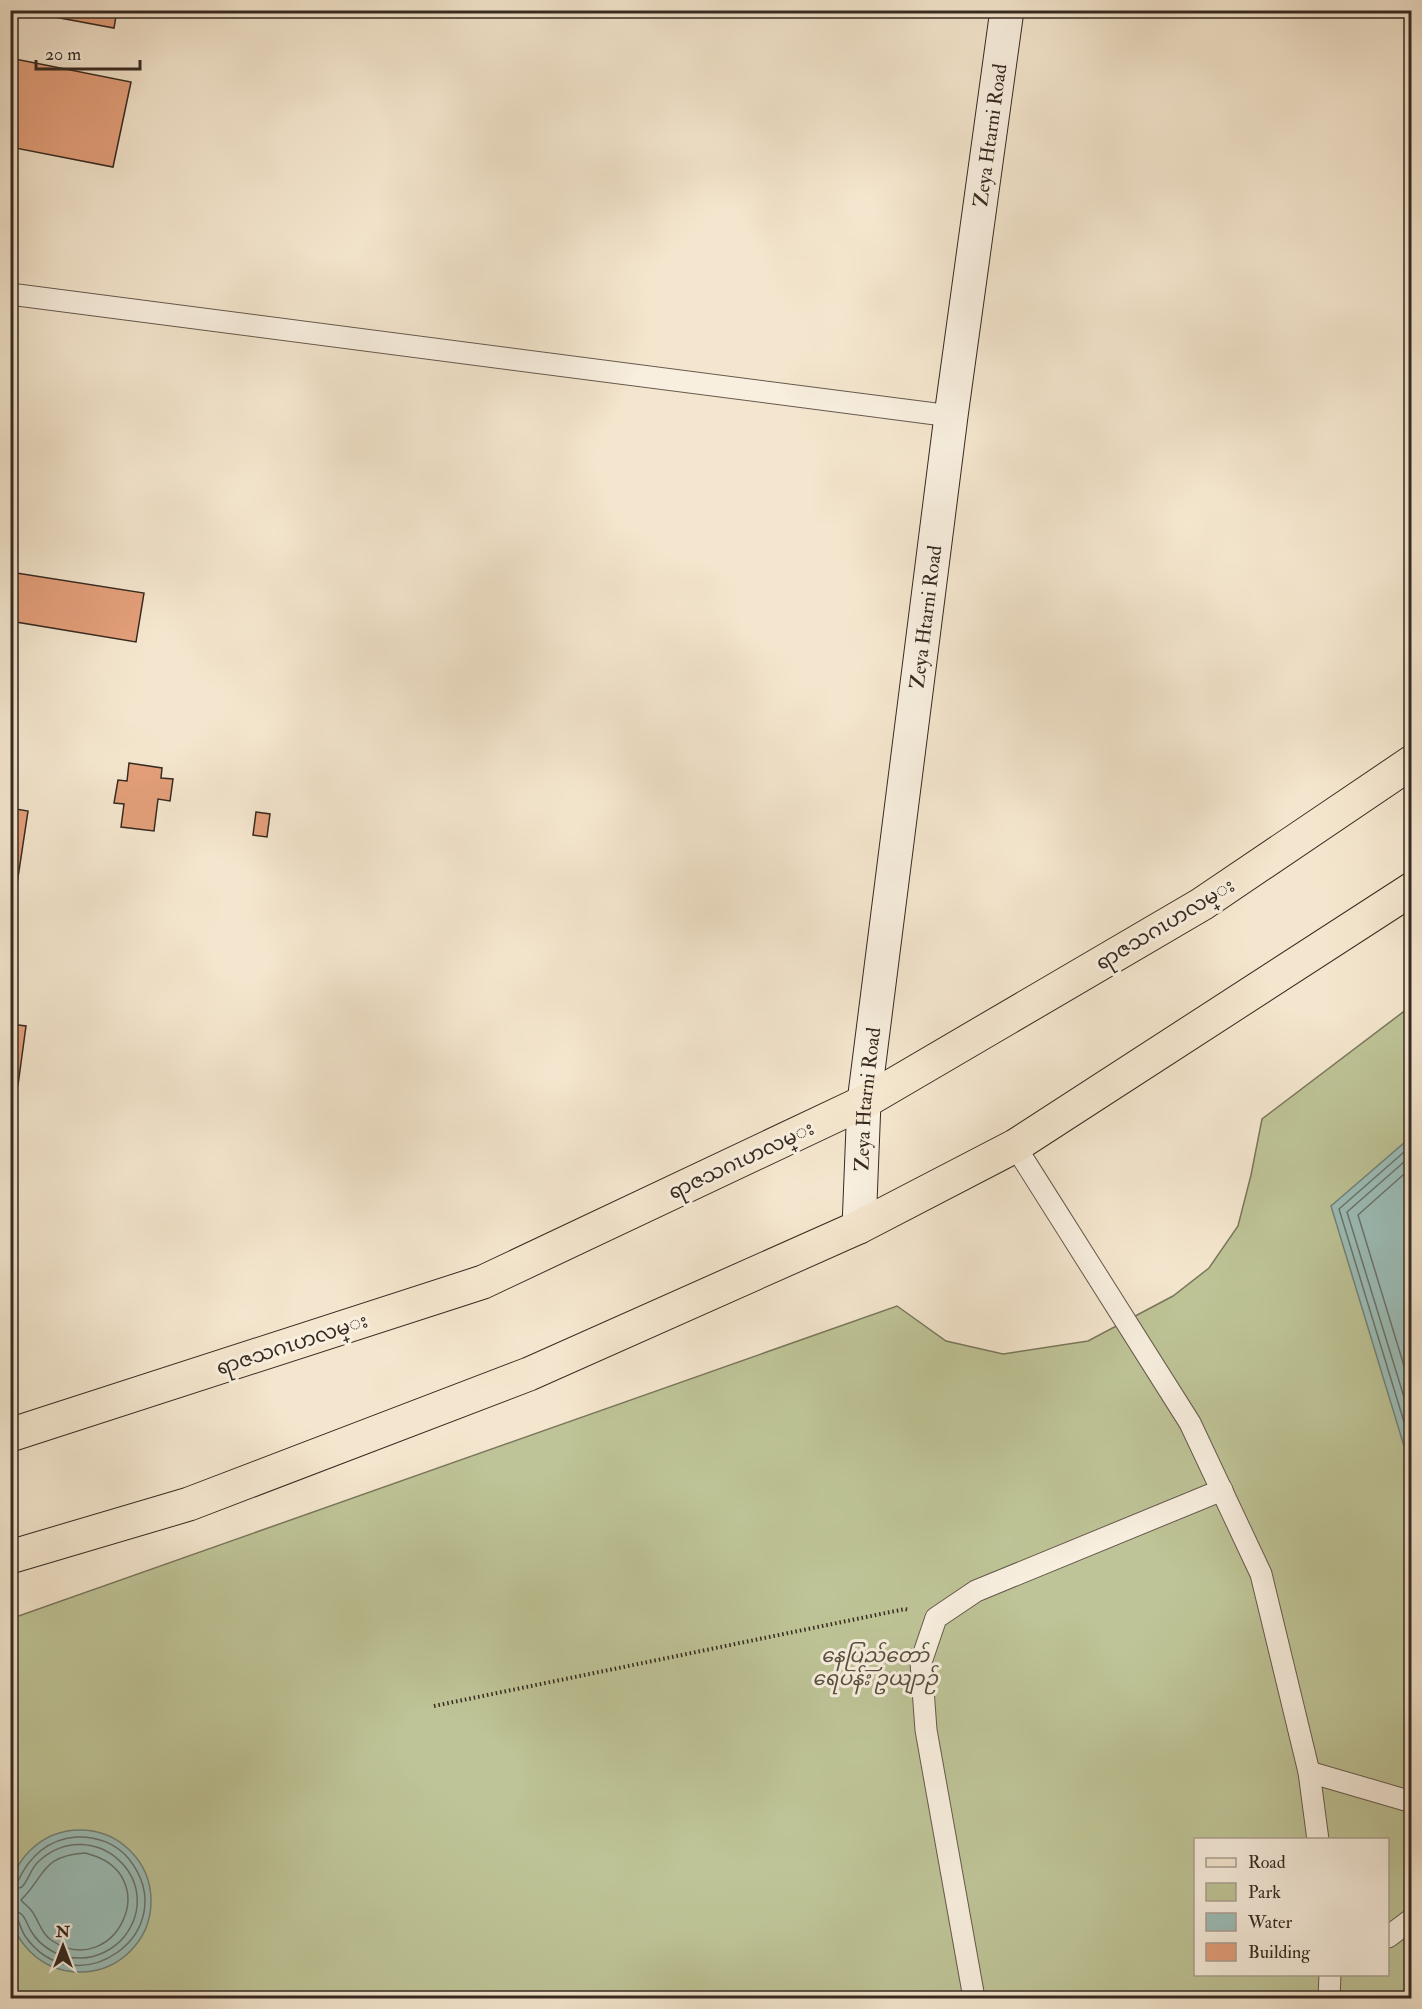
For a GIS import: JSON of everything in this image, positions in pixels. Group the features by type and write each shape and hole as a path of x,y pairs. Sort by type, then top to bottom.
{"main road":[{"name":"Zeya Htarni Road","path":"859,1227 864,1102 951,416 1007,10"},
{"name":"ရာဇသဂၤဟလမ္း","path":"10,1435 483,1282 864,1102 1202,904 1412,762"},
{"path":"10,1557 189,1504 529,1374 859,1227 1015,1146 1412,889"}],"lane":[{"path":"10,294 951,416"},
{"path":"1015,1146 1190,1423 1261,1574 1309,1772 1318,1838"},
{"path":"974,1998 926,1730 921,1662 936,1618 976,1592 1222,1490"},
{"path":"1309,1772 1412,1802"},
{"path":"1389,1936 1412,1919"}],"path":[{"path":"434,1706 905,1609 936,1618"}],"green space":[{"name":"နေပြည်တော် ရေပန်း ဥယျာဉ်","path":"1411,1006 1411,1998 11,1998 10,1619 897,1306 946,1341 1003,1354 1088,1341 1173,1296 1209,1268 1238,1226 1262,1119"}],"water":[{"path":"1411,1137 1411,1469 1331,1206"},
{"path":"80,1830 107,1836 130,1851 145,1874 151,1901 145,1928 130,1951 107,1966 80,1972 53,1966 30,1951 15,1928 9,1901 15,1874 30,1851 53,1836"}],"building":[{"path":"17,10 117,10 114,28"},
{"path":"10,58 131,82 113,167 10,147"},
{"path":"10,572 144,593 136,642 10,621"},
{"path":"129,763 162,768 161,778 173,779 170,801 158,799 154,831 121,827 124,804 114,803 118,780 127,781"},
{"path":"10,808 28,811 17,884 10,883"},
{"path":"256,812 270,814 267,837 253,835"},
{"path":"10,1024 26,1026 18,1085 10,1084"}]}
